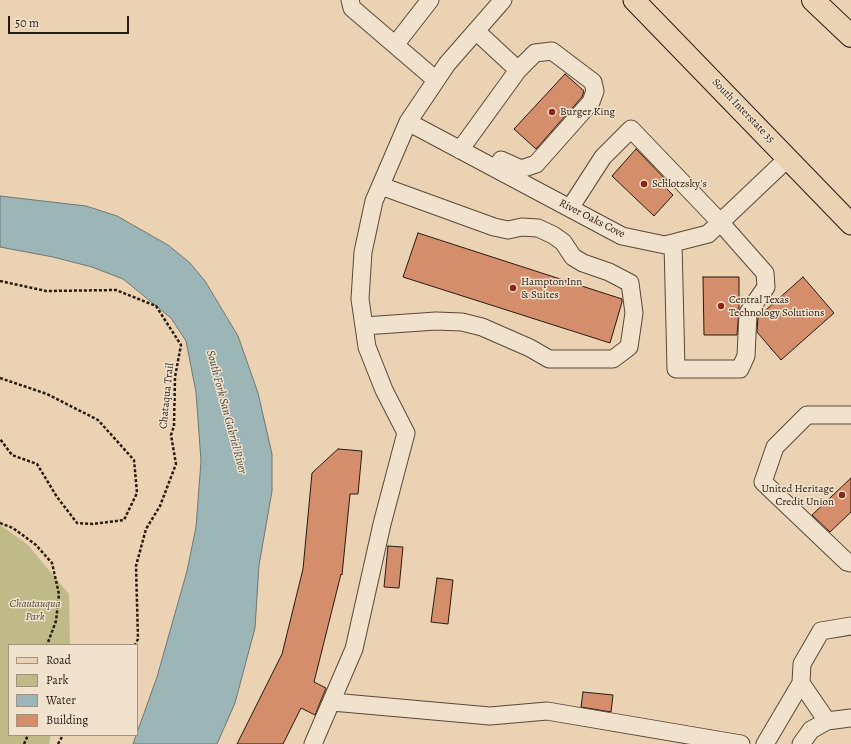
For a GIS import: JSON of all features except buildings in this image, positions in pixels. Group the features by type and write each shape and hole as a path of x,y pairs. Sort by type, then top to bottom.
{"highway":[{"path":"813,0 851,36"}],"main road":[{"name":"South Interstate 35","path":"634,0 851,224"}],"street":[{"path":"350,0 352,8 436,80"},
{"path":"313,744 354,649 382,524 406,433 384,390 367,347 360,299 363,252 374,200 408,122 447,64 503,0"},
{"path":"396,45 428,1"},
{"path":"476,31 518,70"},
{"path":"552,51 593,82 595,90 592,102 536,164 521,169 463,146 518,70 535,54 552,51"},
{"name":"River Oaks Cove","path":"408,122 463,146 570,208 622,236 665,245 708,234 788,158"},
{"path":"570,208 603,157 631,129 720,222 765,273 766,287 748,313 746,356 740,368 676,369 673,243"},
{"path":"364,326 436,321 462,322 482,327 530,348 549,359 613,359 629,347 634,313 630,283 609,272 584,263 573,257 563,242 553,235 538,228 522,227 508,230 494,228 380,186"},
{"path":"851,415 807,415 776,447 763,482 847,562 851,563"},
{"path":"765,744 801,683 802,664 821,631 851,626"},
{"path":"801,683 827,721"},
{"path":"332,702 490,716 547,712 741,744"},
{"path":"801,744 811,730 827,721 851,718"}],"path":[{"name":"Chataqua Trail","path":"0,281 46,291 116,290 156,306 181,345 175,377 174,426 171,435 176,464 160,506 146,529 136,566 138,639 136,644"},
{"path":"0,378 47,394 98,420 134,460 137,493 124,520 93,524 77,522 57,496 37,464 12,455 0,439"},
{"path":"0,523 13,528 36,545 52,563 59,594 56,621 47,644"}],"green space":[{"name":"Chautauqua Park","path":"0,525 27,544 69,594 70,644 8,644 8,736 51,736 49,744 0,744"}],"water":[{"name":"South Fork San Gabriel River","path":"0,196 86,206 117,216 168,245 190,263 205,281 238,336 258,393 272,454 272,491 259,565 255,628 235,703 217,744 133,744 136,736 138,736 138,730 157,677 187,571 196,527 201,461 196,392 186,341 171,318 123,279 92,267 53,257 0,247"}],"place":[{"name":"Burger King","path":"552,112"},
{"name":"Schlotzsky's","path":"644,184"},
{"name":"Hampton Inn & Suites","path":"513,288"},
{"name":"Central Texas Technology Solutions","path":"721,306"},
{"name":"United Heritage Credit Union","path":"842,495"}]}
